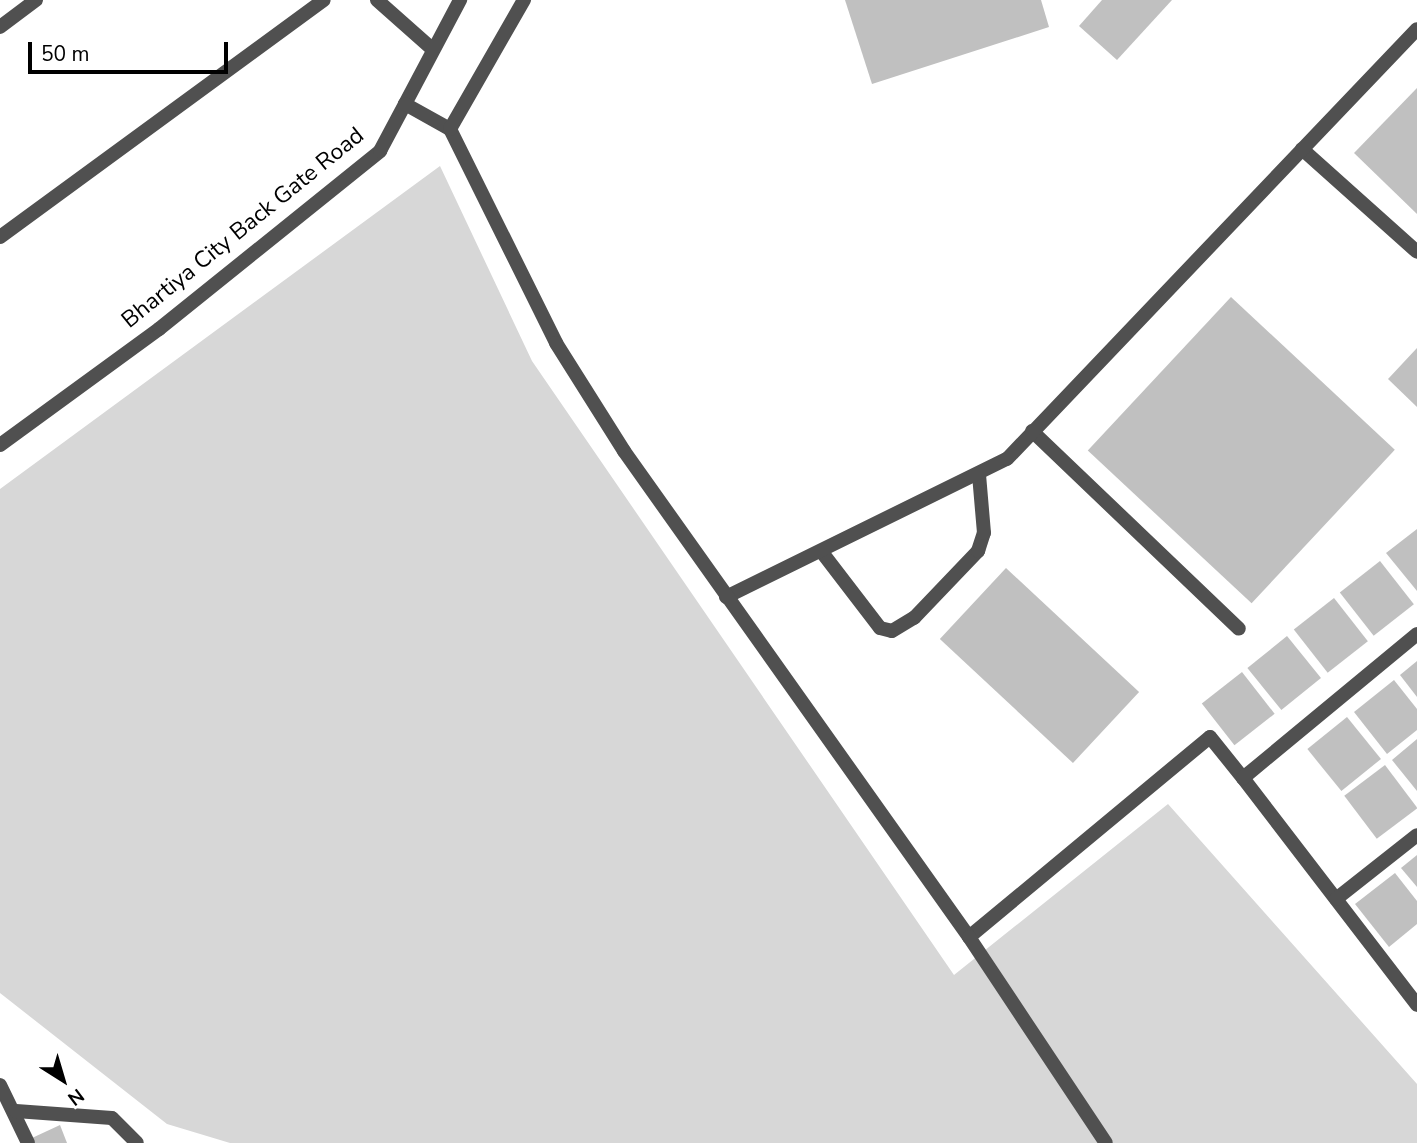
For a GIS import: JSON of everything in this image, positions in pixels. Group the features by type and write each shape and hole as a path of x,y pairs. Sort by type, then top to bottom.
{"street":[{"path":"0,27 36,0"},
{"path":"0,237 324,0"},
{"path":"377,0 431,48"},
{"name":"Bhartiya City Back Gate Road","path":"0,445 159,329 380,150 431,48 460,0"},
{"path":"450,129 524,0"},
{"path":"726,597 1007,459 1417,29"},
{"path":"405,104 450,129 556,344 624,451 969,937 1106,1143"},
{"path":"1302,149 1417,252"},
{"path":"1032,432 1239,629"},
{"path":"821,551 880,628 892,631 914,618 978,551 984,533 979,475"},
{"path":"1243,778 1417,634"},
{"path":"969,937 1210,737 1417,1005"},
{"path":"1336,899 1417,835"},
{"path":"0,1085 16,1111 28,1143"},
{"path":"16,1111 112,1118 137,1143"}],"shaded area":[{"path":"440,166 532,361 954,975 1168,804 1417,1084 1417,1143 230,1143 167,1124 0,993 0,489"}],"building":[{"path":"845,0 1041,0 1049,27 872,84"},
{"path":"1102,0 1172,0 1117,60 1079,26"},
{"path":"1417,88 1417,214 1354,153"},
{"path":"1231,297 1395,450 1252,603 1088,451"},
{"path":"1417,348 1417,407 1388,379"},
{"path":"1417,529 1417,591 1386,553"},
{"path":"1380,561 1414,604 1374,636 1340,592"},
{"path":"1006,568 1139,692 1073,763 940,639"},
{"path":"1334,598 1368,641 1328,673 1294,629"},
{"path":"1287,636 1321,678 1281,710 1247,668"},
{"path":"1417,661 1417,697 1400,675"},
{"path":"1242,672 1275,714 1234,745 1202,703"},
{"path":"1394,680 1417,709 1417,730 1387,754 1354,712"},
{"path":"1347,717 1381,759 1341,791 1307,749"},
{"path":"1417,739 1417,791 1392,760"},
{"path":"1385,765 1417,809 1377,839 1344,796"},
{"path":"1417,855 1417,887 1401,868"},
{"path":"1395,873 1417,901 1417,924 1389,947 1355,904"},
{"path":"60,1125 67,1143 34,1143 32,1138"}]}
